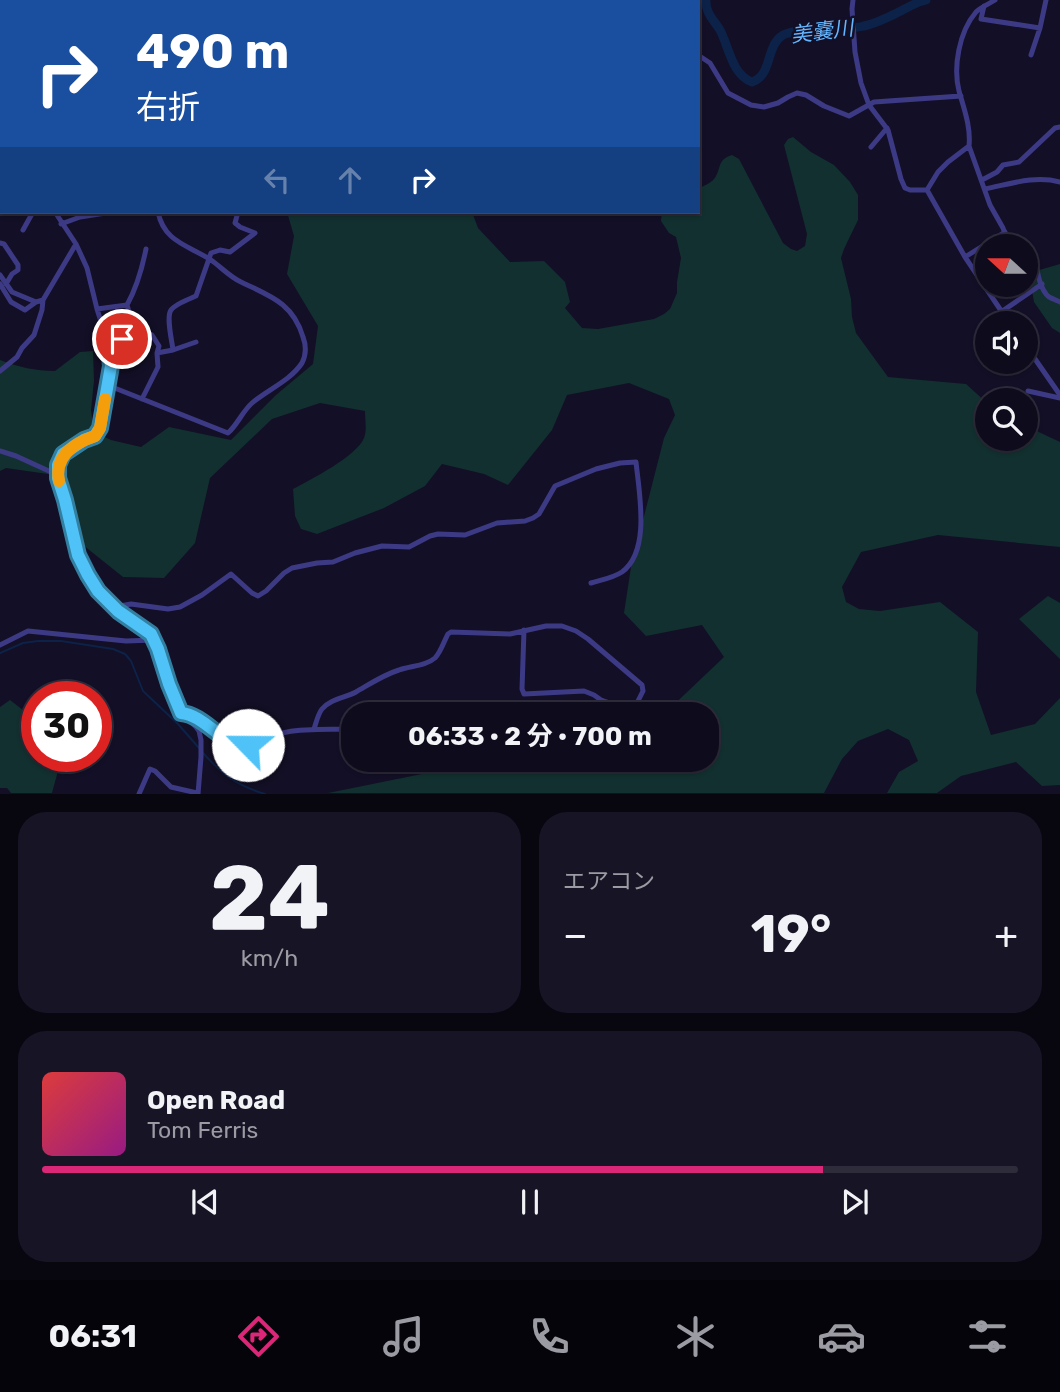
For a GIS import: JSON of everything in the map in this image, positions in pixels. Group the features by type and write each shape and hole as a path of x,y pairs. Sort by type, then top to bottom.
{"street":[{"path":"852,0 855,52 861,83 869,104 887,128 905,188 927,190"},
{"path":"965,257 1005,232 990,205 969,146 970,134 956,74 965,32 977,11 995,0"},
{"path":"1031,55 1046,0"},
{"path":"984,6 981,19 1040,28"},
{"path":"700,56 710,63 728,93 751,105 764,107 797,93 849,116 874,102 961,96"},
{"path":"810,104 824,106"},
{"path":"982,180 997,172 1003,165 1019,162 1055,128 1060,127"},
{"path":"871,146 887,128"},
{"path":"927,190 938,172 969,146"},
{"path":"985,189 1048,178 1060,182"},
{"path":"927,190 965,257 1000,311"},
{"path":"23,230 32,214"},
{"path":"56,214 76,244 87,268 109,347 111,366 100,428 95,436 63,454 58,472 78,555 98,591 114,607 151,634 181,713 196,727 201,740 198,793 171,786 150,769 139,793"},
{"path":"61,224 99,214"},
{"path":"107,385 229,433 253,402 288,377 303,361 303,334 292,313 264,292 238,281 199,253 183,246 161,225 158,214"},
{"path":"173,350 169,313 172,308 196,296 211,253 220,250 230,252 255,233 235,223 237,214"},
{"path":"0,243 4,244 18,265 18,270 3,284"},
{"path":"0,275 11,302 25,310 39,301 76,244"},
{"path":"142,399 158,367 159,346 152,335 135,330 129,324 127,304 135,291 146,248"},
{"path":"1038,275 1050,298 1060,302"},
{"path":"3,284 12,292 39,301"},
{"path":"1002,311 1042,284"},
{"path":"0,371 17,357 34,335 42,310 39,301"},
{"path":"97,309 127,304"},
{"path":"29,314 38,319"},
{"path":"109,347 135,330"},
{"path":"157,354 196,342"},
{"path":"1038,364 1060,396"},
{"path":"1038,393 1060,396"},
{"path":"0,451 51,472 58,472"},
{"path":"114,607 131,604 168,609 180,607 231,574 258,596 292,568 333,562 382,546 408,547 438,534 465,535 497,523 525,521 539,514 555,486 596,470 620,463 636,462 641,529 636,553 621,573 591,583"},
{"path":"314,729 321,710 334,700 353,694 388,674 434,659 451,632 510,634 524,629 546,626 562,626 576,631 642,685 643,691 638,701 616,705 584,691 524,694 524,629"},
{"path":"0,645 28,631 126,641 154,640"},
{"path":"181,713 196,717 230,740 243,745 288,732 341,729"}],"green space":[{"path":"793,137 811,152 834,165 858,195 858,220 841,258 856,333 888,377 966,384 975,392 975,451 1038,451 1038,432 1060,442 1060,547 938,535 861,552 842,587 846,602 859,609 880,611 940,602 978,632 976,692 991,735 1035,724 1060,698 1060,785 1042,786 1016,762 961,776 937,793 887,793 899,772 918,761 909,740 888,729 858,741 842,759 824,793 328,793 432,772 719,772 719,702 677,702 724,657 702,625 646,636 624,613 631,567 664,438 675,415 669,399 629,383 567,395 552,430 508,485 484,474 442,464 425,486 384,508 317,534 301,529 295,516 293,489 332,467 360,445 365,432 365,411 320,403 272,419 210,478 195,543 164,578 123,577 83,545 62,476 6,468 0,471 0,360 27,368 55,371 80,352 93,351 91,410 94,432 111,440 141,447 169,427 231,440 276,395 313,364 318,326 287,274 294,236 288,214 473,214 478,228 510,262 544,261 565,282 570,302 565,308 582,328 598,329 654,319 670,309 677,293 681,258 676,237 669,233 661,221 662,214 700,214 700,188 713,180 721,162 727,157 732,155 739,159 783,243 797,251 805,246 807,234 784,145"},
{"path":"1060,264 1060,333 1052,328 1034,302 1033,298 1038,298 1038,270"},
{"path":"1048,596 1060,603 1060,659 1019,619"},
{"path":"10,700 21,709 21,772 58,772 52,793 11,793 7,788 0,788 0,707"}],"waterway":[{"name":"美嚢川","path":"706,0 708,13 720,30 735,67 752,82 763,73 777,40 783,35 798,31 864,26 926,0"},
{"path":"0,653 23,643 61,641 113,649 125,654 131,661 143,691 199,748"},
{"path":"203,753 231,778 265,794"}],"slow traffic":[{"path":"59,481 58,465 63,454 95,436 100,428 105,399"}],"route":[{"path":"122,339 109,347 111,366 100,428 95,436 63,454 58,465 58,478 78,555 98,591 118,611 151,634 181,713 196,717 230,740 248,745"}]}
